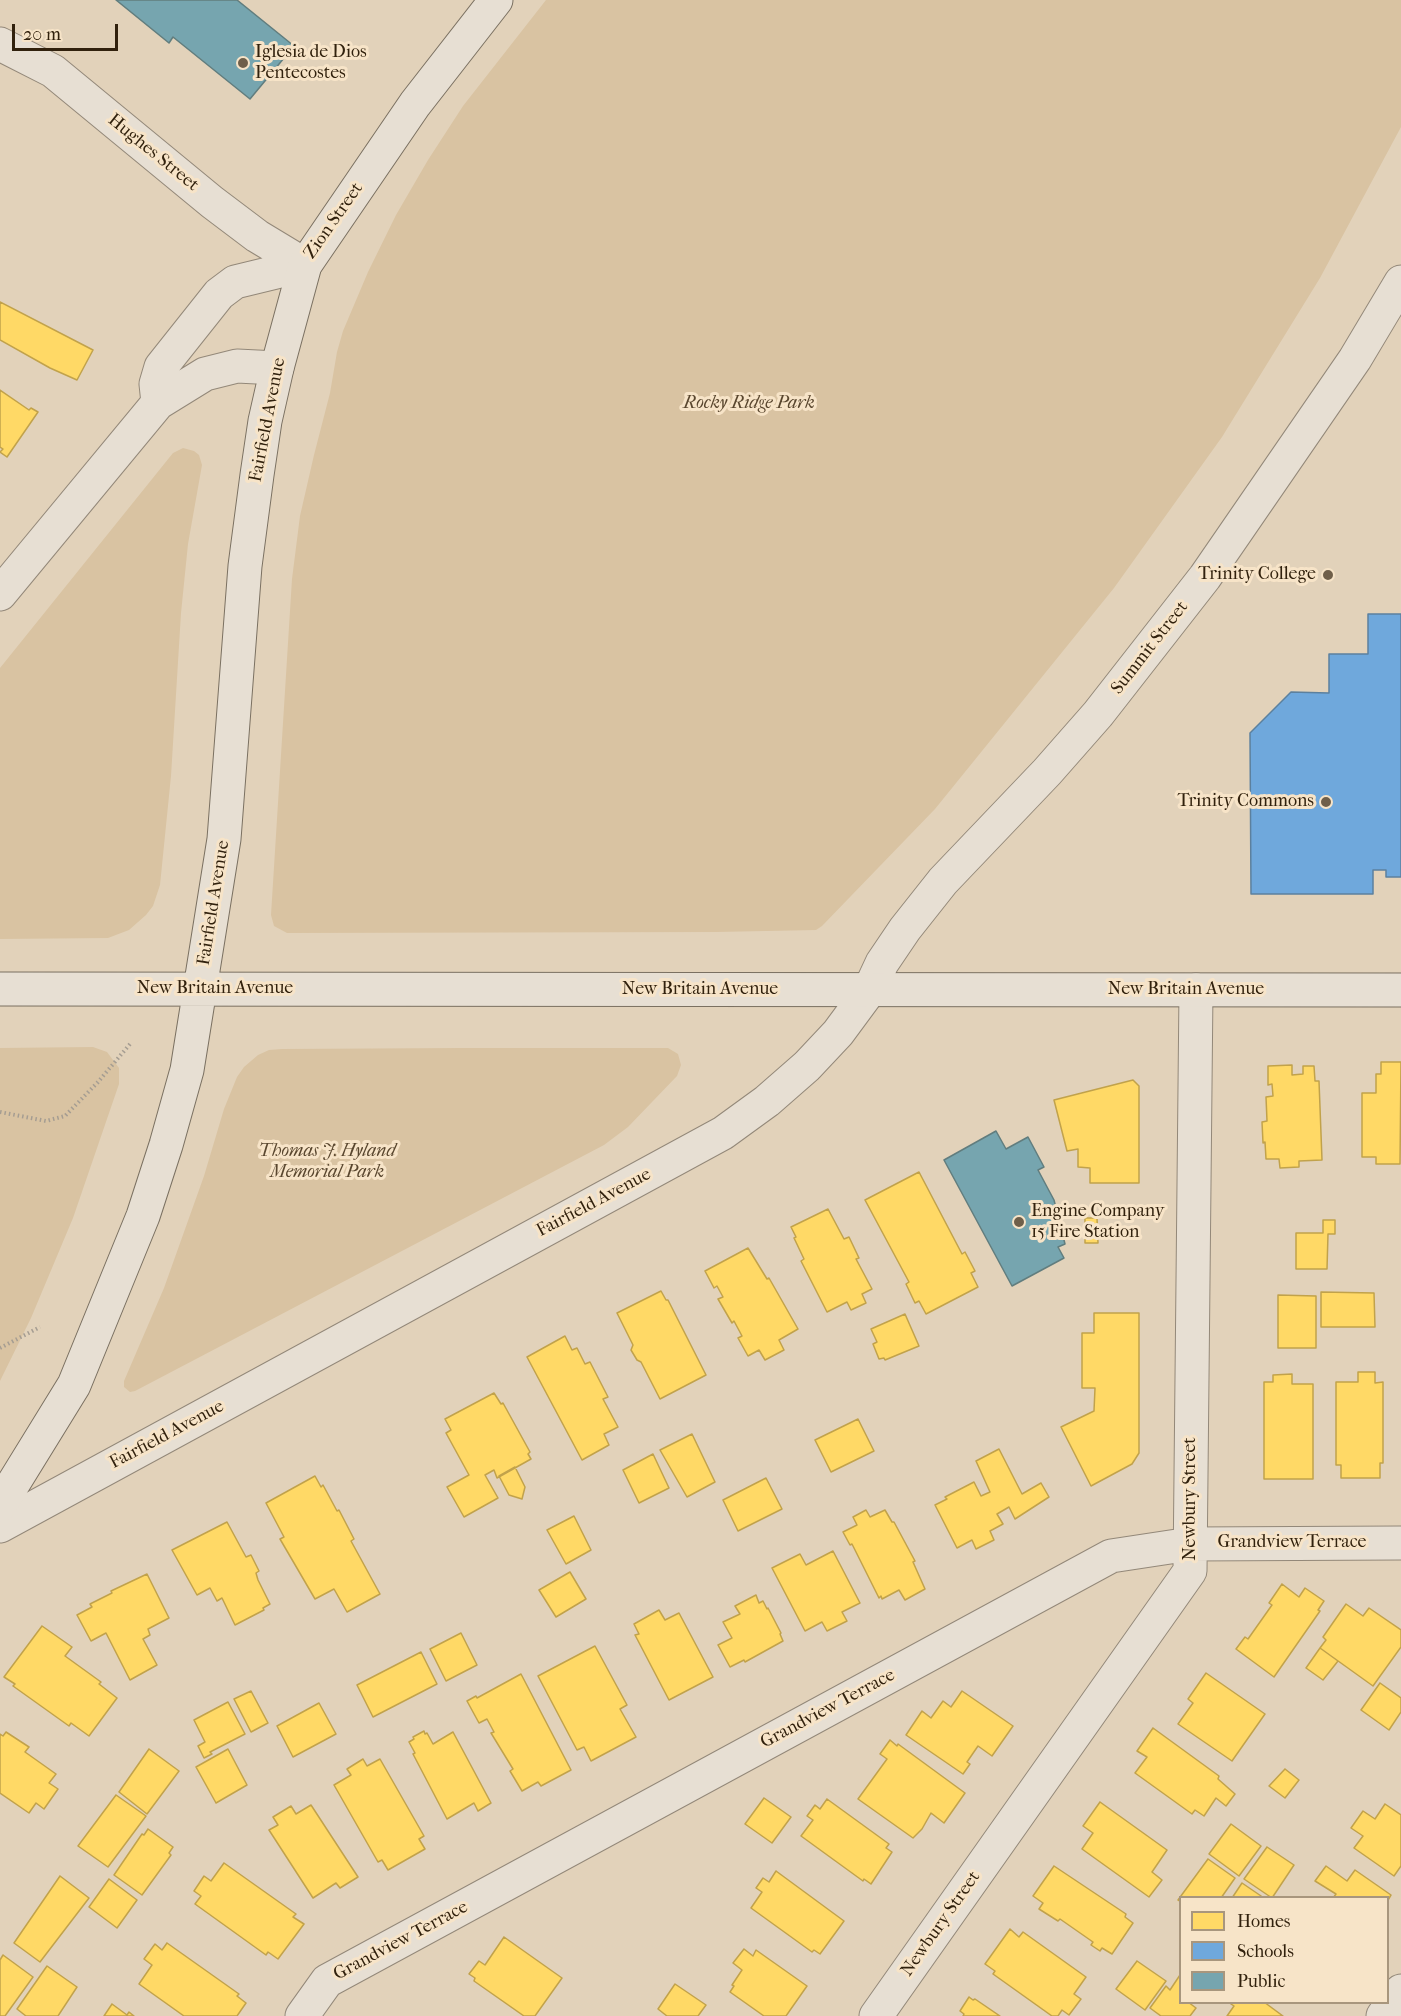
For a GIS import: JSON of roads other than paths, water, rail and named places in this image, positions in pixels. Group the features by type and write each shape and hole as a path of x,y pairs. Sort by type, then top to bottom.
{"street":[{"name":"Zion Street","path":"158,403 156,384 161,367 219,294 236,282 305,265 415,104 495,0"},
{"name":"Hughes Street","path":"0,44 53,71 212,202 257,236 305,265"},
{"name":"Fairfield Avenue","path":"0,1505 74,1385 135,1237 166,1144 187,1070 224,839 245,566 265,421 305,265"},
{"name":"Summit Street","path":"869,991 882,963 905,929 943,881 1047,772 1098,714 1197,586 1355,359 1401,282"},
{"path":"0,594 158,403 204,374 237,366 277,368"},
{"name":"New Britain Avenue","path":"0,989 1401,990"},
{"name":"Newbury Street","path":"876,2016 1190,1571 1196,990"},
{"name":"Fairfield Avenue","path":"0,1526 723,1133 767,1101 807,1066 838,1033 869,991"},
{"name":"Grandview Terrace","path":"302,2016 327,1981 1111,1556 1190,1544 1401,1543"},
{"path":"1383,2016 1401,1991"}],"place":[{"name":"Iglesia de Dios Pentecostes","path":"243,63"},
{"name":"Trinity College","path":"1328,575"},
{"name":"Trinity Commons","path":"1326,802"},
{"name":"Engine Company 15 Fire Station","path":"1019,1222"}],"park label":[{"name":"Rocky Ridge Park","path":"749,404"},
{"name":"Thomas J. Hyland Memorial Park","path":"327,1162"}]}
